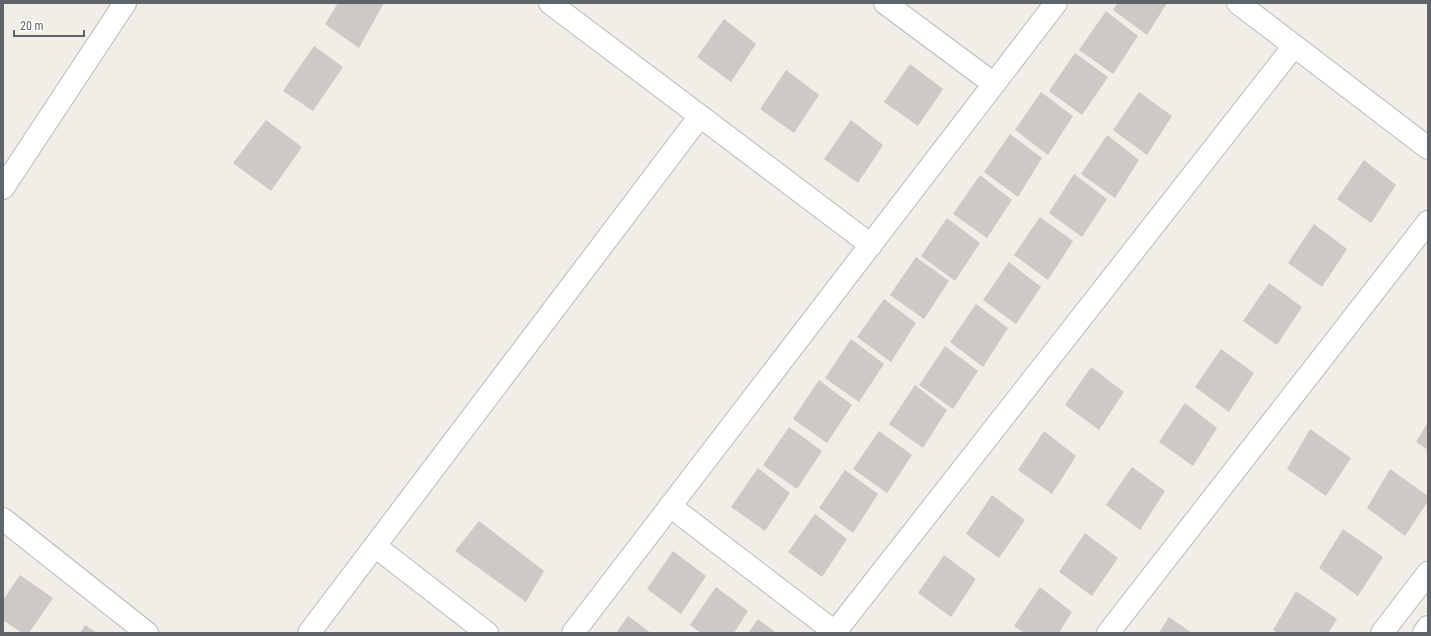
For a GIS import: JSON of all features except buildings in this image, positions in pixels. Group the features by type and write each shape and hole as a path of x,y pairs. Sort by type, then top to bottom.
{"street":[{"path":"3,188 125,3"},
{"path":"550,3 871,245"},
{"path":"885,3 994,84"},
{"path":"573,633 1056,3"},
{"path":"1238,3 1428,148"},
{"path":"670,506 836,633 1294,46"},
{"path":"309,633 700,116"},
{"path":"1108,633 1428,222"},
{"path":"3,519 147,633"},
{"path":"375,546 487,633"},
{"path":"1382,633 1428,573"},
{"path":"1424,633 1428,627"}]}
